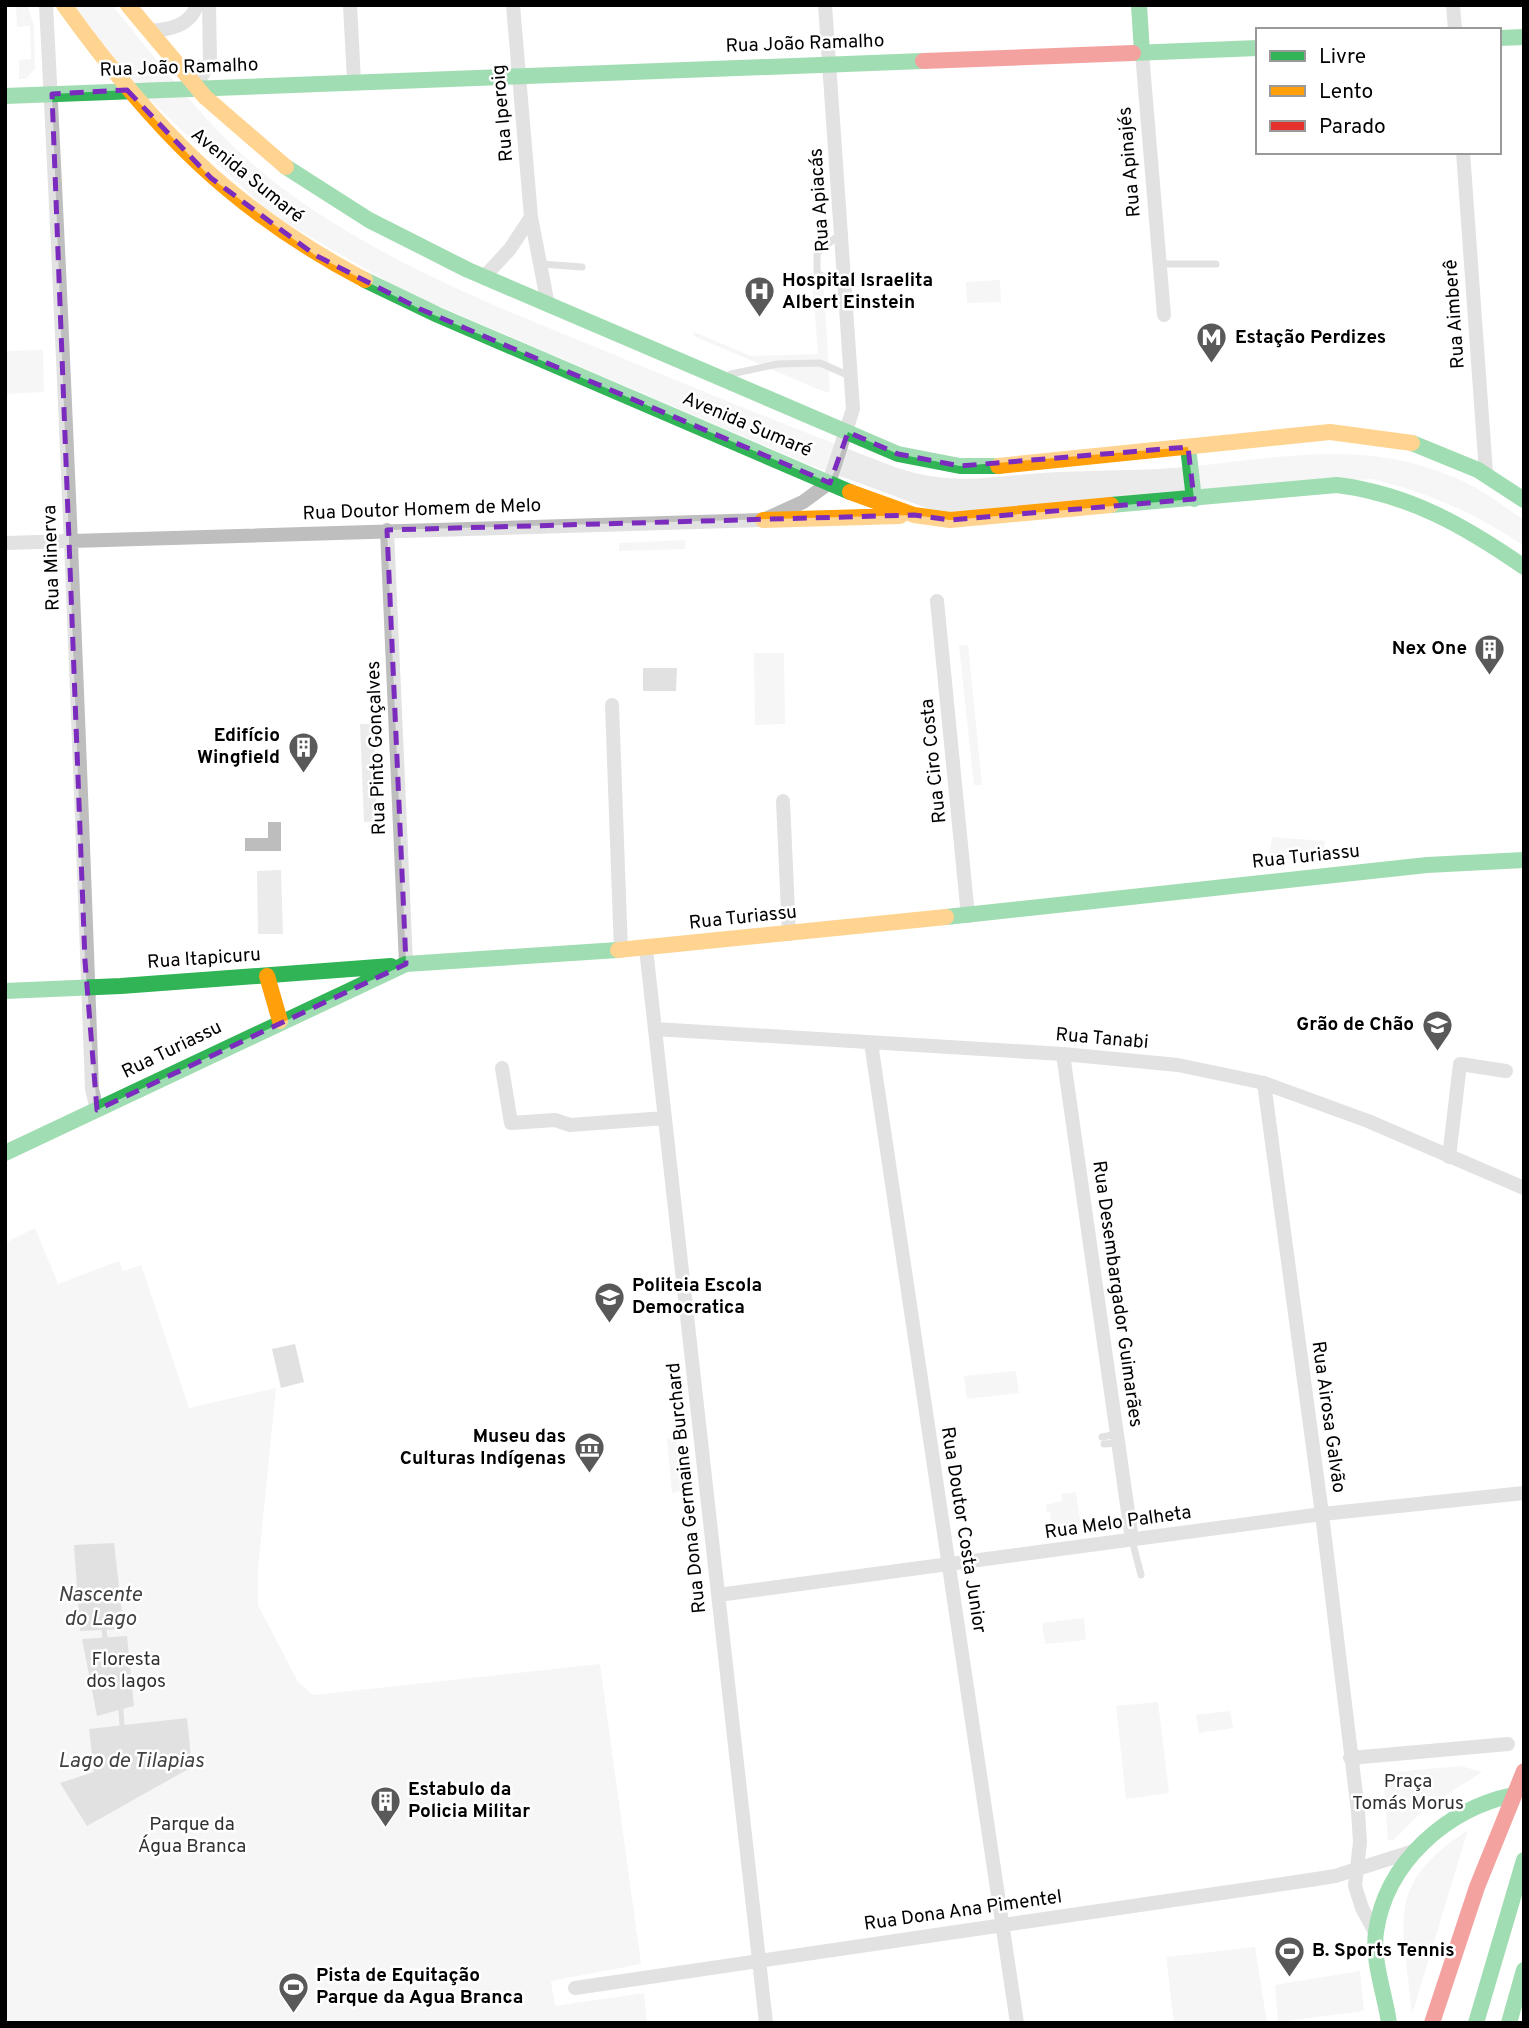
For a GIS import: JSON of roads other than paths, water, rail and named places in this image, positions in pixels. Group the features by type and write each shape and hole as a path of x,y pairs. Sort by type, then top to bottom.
{"main road":[{"name":"Avenida Sumaré","path":"64,5 127,90 162,130 211,178 258,216 324,260 419,309 829,483 931,519 982,518 1337,485 1366,487 1414,501 1490,543 1524,566"},
{"name":"Avenida Sumaré","path":"128,5 196,87 246,136 313,187 382,228 484,277 898,454 960,466 1049,462 1331,432 1365,434 1428,447 1457,457 1486,473 1524,500"},
{"name":"Rua Apinajés","path":"1139,5 1142,53"},
{"path":"1501,38 1524,37"},
{"name":"Rua João Ramalho","path":"5,96 1256,48"},
{"path":"1188,447 1194,499"},
{"path":"763,520 914,515"},
{"name":"Rua Turiassu","path":"5,1153 405,964 646,949 1427,865 1524,860"},
{"name":"Rua Itapicuru","path":"5,991 267,976 405,964"},
{"path":"267,976 280,1021"},
{"path":"1432,2023 1477,1887 1524,1771"},
{"path":"1389,2023 1376,1934 1393,1883 1414,1851 1471,1808 1496,1797 1513,1795"},
{"path":"1476,2023 1524,1860"},
{"path":"1515,2016 1524,1970"}],"street":[{"name":"Rua Minerva","path":"46,5 71,540 87,988 92,1089 97,1110"},
{"path":"149,32 182,24 190,18 197,5"},
{"path":"196,87 210,61 209,5"},
{"path":"350,5 354,81"},
{"name":"Rua Iperoig","path":"513,5 531,217 548,305"},
{"name":"Rua Apiacás","path":"825,5 853,407 848,432 829,483"},
{"path":"1453,5 1455,28"},
{"name":"Rua Apinajés","path":"1142,53 1164,315"},
{"name":"Rua Aimberê","path":"1463,154 1486,473"},
{"path":"484,277 510,249 531,217"},
{"name":"Rua Doutor Homem de Melo","path":"5,543 763,520 803,502 829,483"},
{"name":"Rua Pinto Gonçalves","path":"387,530 405,964"},
{"name":"Rua Ciro Costa","path":"937,601 968,916"},
{"path":"612,705 621,951"},
{"path":"783,801 789,934"},
{"name":"Rua Dona Germaine Burchard","path":"646,949 766,2023"},
{"name":"Rua Tanabi","path":"655,1029 1063,1054 1178,1065 1264,1083 1368,1121 1524,1188"},
{"name":"Rua Doutor Costa Junior","path":"871,1043 1017,2023"},
{"name":"Rua Desembargador Guimarães","path":"1063,1054 1132,1540"},
{"path":"1449,1157 1460,1064 1506,1071"},
{"path":"502,1068 511,1123 555,1120 570,1125 665,1118"},
{"name":"Rua Airosa Galvão","path":"1264,1083 1322,1514 1350,1758"},
{"name":"Rua Melo Palheta","path":"718,1595 1322,1514 1524,1493"},
{"path":"1376,1934 1355,1886 1360,1842 1350,1758 1508,1744"},
{"path":"1356,1868 1414,1851"},
{"name":"Rua Dona Ana Pimentel","path":"575,1988 1003,1924 1188,1900 1335,1876 1356,1868"}],"lane":[{"path":"842,232 817,253 817,273 846,288"},
{"path":"540,264 582,267"},
{"path":"1160,264 1216,264"},
{"path":"719,377 778,365 820,363 852,377"},
{"path":"353,969 356,987"},
{"path":"1103,1441 1119,1439"},
{"path":"1132,1540 1141,1575"}],"water":[{"path":"643,668 677,668 676,691 643,691"},
{"path":"268,822 281,822 281,851 245,851 245,838 268,838"},
{"path":"295,1344 304,1382 281,1388 272,1349"},
{"name":"Nascente do Lago","path":"114,1543 124,1629 80,1631 74,1545"},
{"path":"127,1636 134,1706 97,1716 82,1639"},
{"name":"Lago de Tilapias","path":"187,1718 192,1767 87,1826 60,1783 94,1772 89,1729"}],"waterway":[{"path":"104,1630 105,1638"},
{"path":"121,1710 122,1726"}],"place":[{"name":"Hospital Israelita Albert Einstein","path":"759,319"},
{"name":"Estação Perdizes","path":"1212,365"},
{"name":"Nex One","path":"1490,676"},
{"name":"Edifício Wingfield","path":"303,774"},
{"name":"Grão de Chão","path":"1437,1052"},
{"name":"Politeia Escola Democratica","path":"609,1324"},
{"name":"Museu das Culturas Indígenas","path":"589,1475"},
{"name":"Estabulo da Policia Militar","path":"385,1828"},
{"name":"B. Sports Tennis","path":"1289,1978"},
{"name":"Pista de Equitação Parque da Agua Branca","path":"293,2014"}],"park label":[{"name":"Floresta dos lagos","path":"126,1671"},
{"name":"Praça Tomás Morus","path":"1408,1793"},
{"name":"Parque da Água Branca","path":"192,1836"}]}
